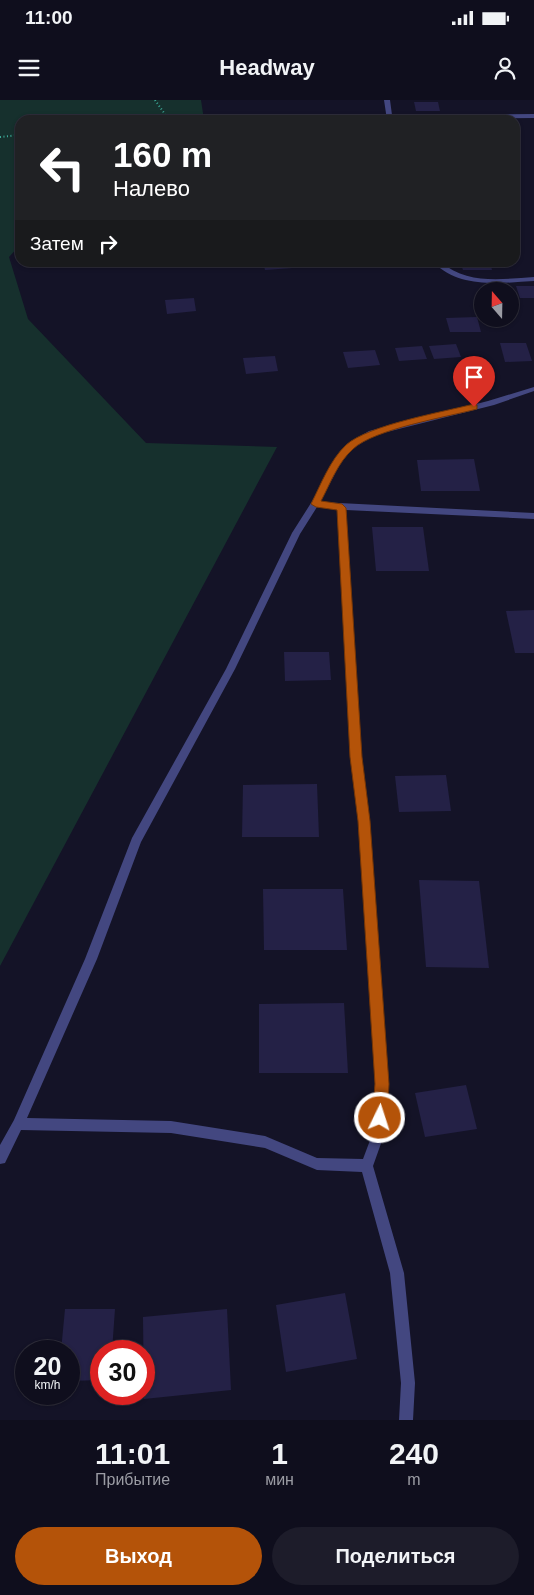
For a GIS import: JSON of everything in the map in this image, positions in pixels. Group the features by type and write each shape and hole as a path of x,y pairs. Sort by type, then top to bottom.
{"street":[{"path":"387,100 389,115"},
{"path":"520,116 534,116"},
{"path":"442,267 452,275 464,280 534,279"},
{"path":"0,1158 18,1124 91,959 136,841 230,669 296,532 316,504 338,460 350,446 372,433 491,403 534,389"},
{"path":"316,504 342,508 534,516"},
{"path":"342,508 356,757 364,821 382,1084 378,1135 368,1166 397,1272 408,1383 406,1420"},
{"path":"18,1124 171,1127 265,1142 316,1164 368,1166"}],"path":[{"path":"155,100 166,115"},
{"path":"0,136 15,135"}],"green space":[{"path":"0,100 201,100 203,115 15,115 15,250 9,257 28,319 146,443 277,447 0,966"}],"building":[{"path":"414,102 438,102 440,111 416,111"},
{"path":"264,267 293,268 265,270"},
{"path":"462,267 491,267 492,270 463,270"},
{"path":"519,286 534,286 534,298 520,298"},
{"path":"194,298 196,311 167,314 165,300"},
{"path":"474,317 474,328 480,328 481,332 450,332 446,318"},
{"path":"500,343 526,343 532,361 505,362"},
{"path":"456,344 461,357 434,359 429,346"},
{"path":"422,346 427,359 399,361 395,348"},
{"path":"375,350 380,365 348,368 343,352"},
{"path":"275,356 278,371 246,374 243,358"},
{"path":"474,459 480,491 421,491 417,460"},
{"path":"372,527 423,527 429,571 376,571"},
{"path":"534,610 534,653 515,653 506,611"},
{"path":"284,652 329,652 331,680 285,681"},
{"path":"446,775 451,811 399,812 395,776"},
{"path":"317,784 319,837 242,837 243,785"},
{"path":"419,880 479,881 489,968 426,967"},
{"path":"263,889 343,889 347,950 264,950"},
{"path":"344,1003 348,1073 259,1073 259,1004"},
{"path":"466,1085 477,1129 425,1137 415,1093"},
{"path":"345,1293 357,1359 286,1372 276,1305"},
{"path":"65,1309 115,1309 113,1340 90,1340 90,1380 80,1381 80,1340 62,1340"},
{"path":"227,1309 231,1390 155,1398 155,1340 143,1340 143,1317"}],"route":[{"path":"380,1118 382,1084 364,821 356,757 342,508 316,504 338,460 350,446 372,433 474,407"}]}
